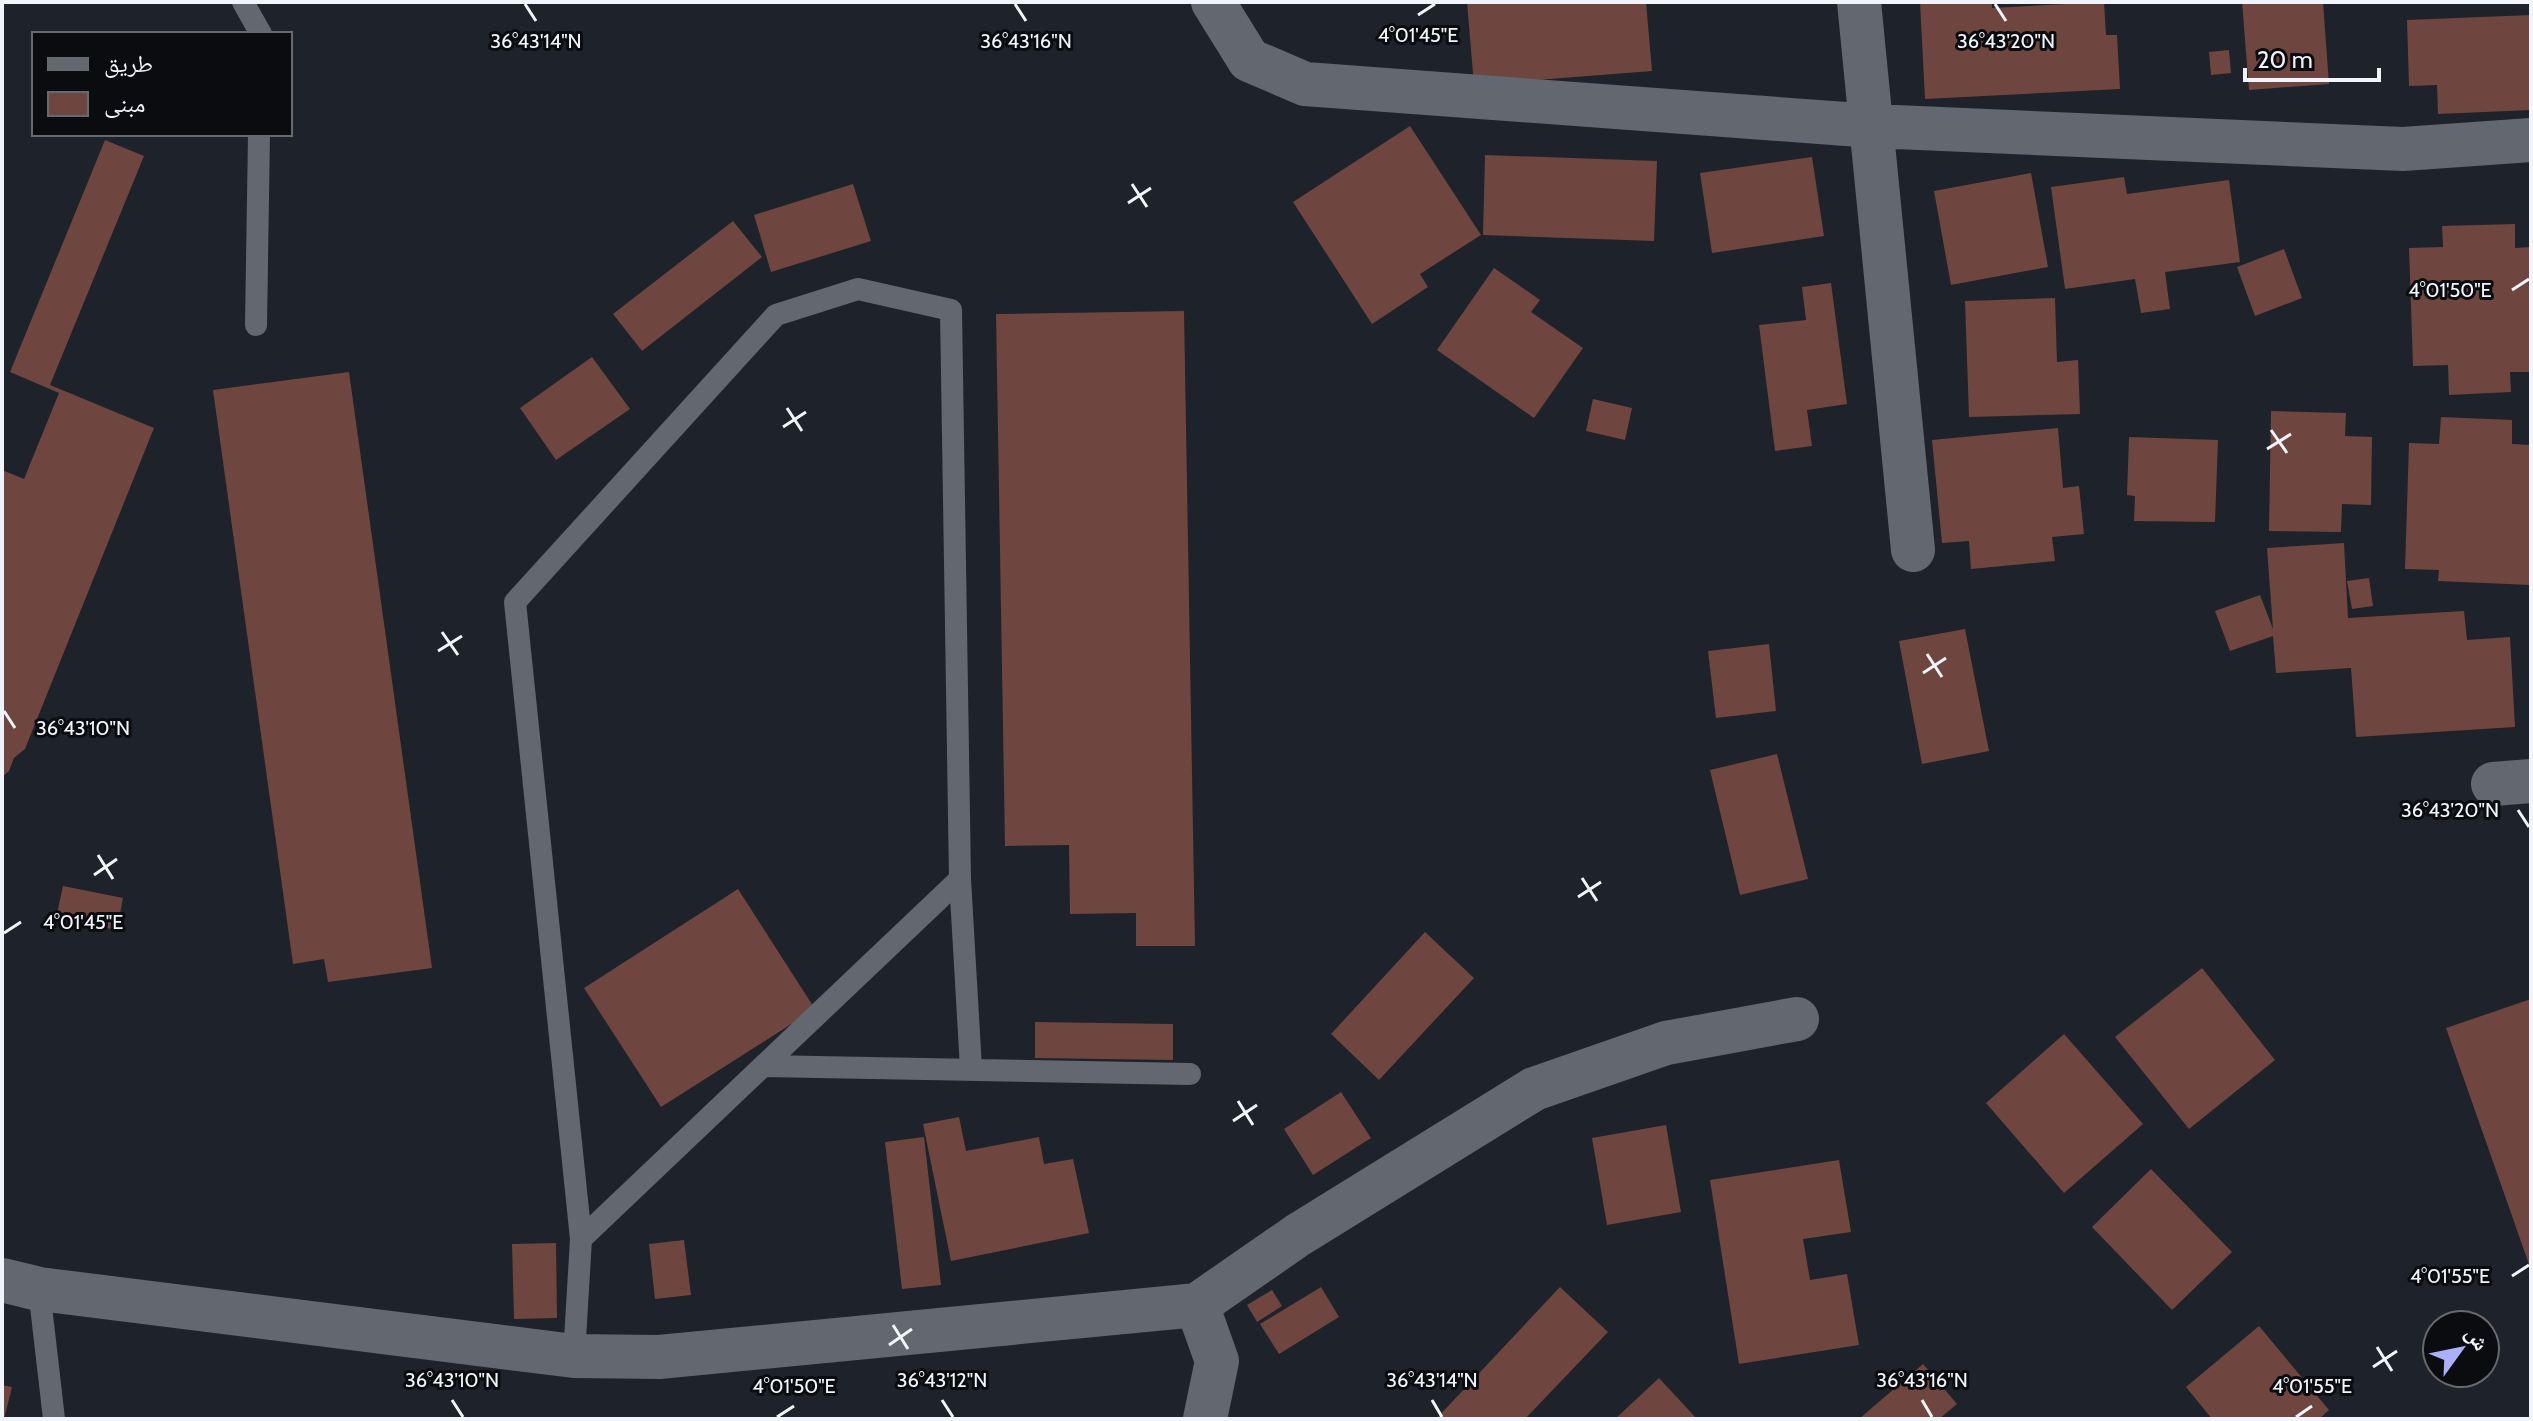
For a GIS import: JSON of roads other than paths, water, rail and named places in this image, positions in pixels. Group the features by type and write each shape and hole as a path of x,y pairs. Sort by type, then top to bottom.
{"street":[{"path":"1213,2 1249,60 1305,84 1873,126 2403,149 2531,140"},
{"path":"1859,2 1913,550"},
{"path":"20,1285 574,1356 659,1357 1197,1305 1298,1235 1534,1089 1666,1043 1797,1019"},
{"path":"1197,1305 1217,1361 1205,1419"}],"lane":[{"path":"243,2 260,32"},
{"path":"256,325 259,136"},
{"path":"574,1356 581,1239 515,602 776,315 858,289 951,310 960,879 971,1068"},
{"path":"581,1239 960,879"},
{"path":"764,1066 1190,1074"},
{"path":"20,1285 54,1419"}]}
